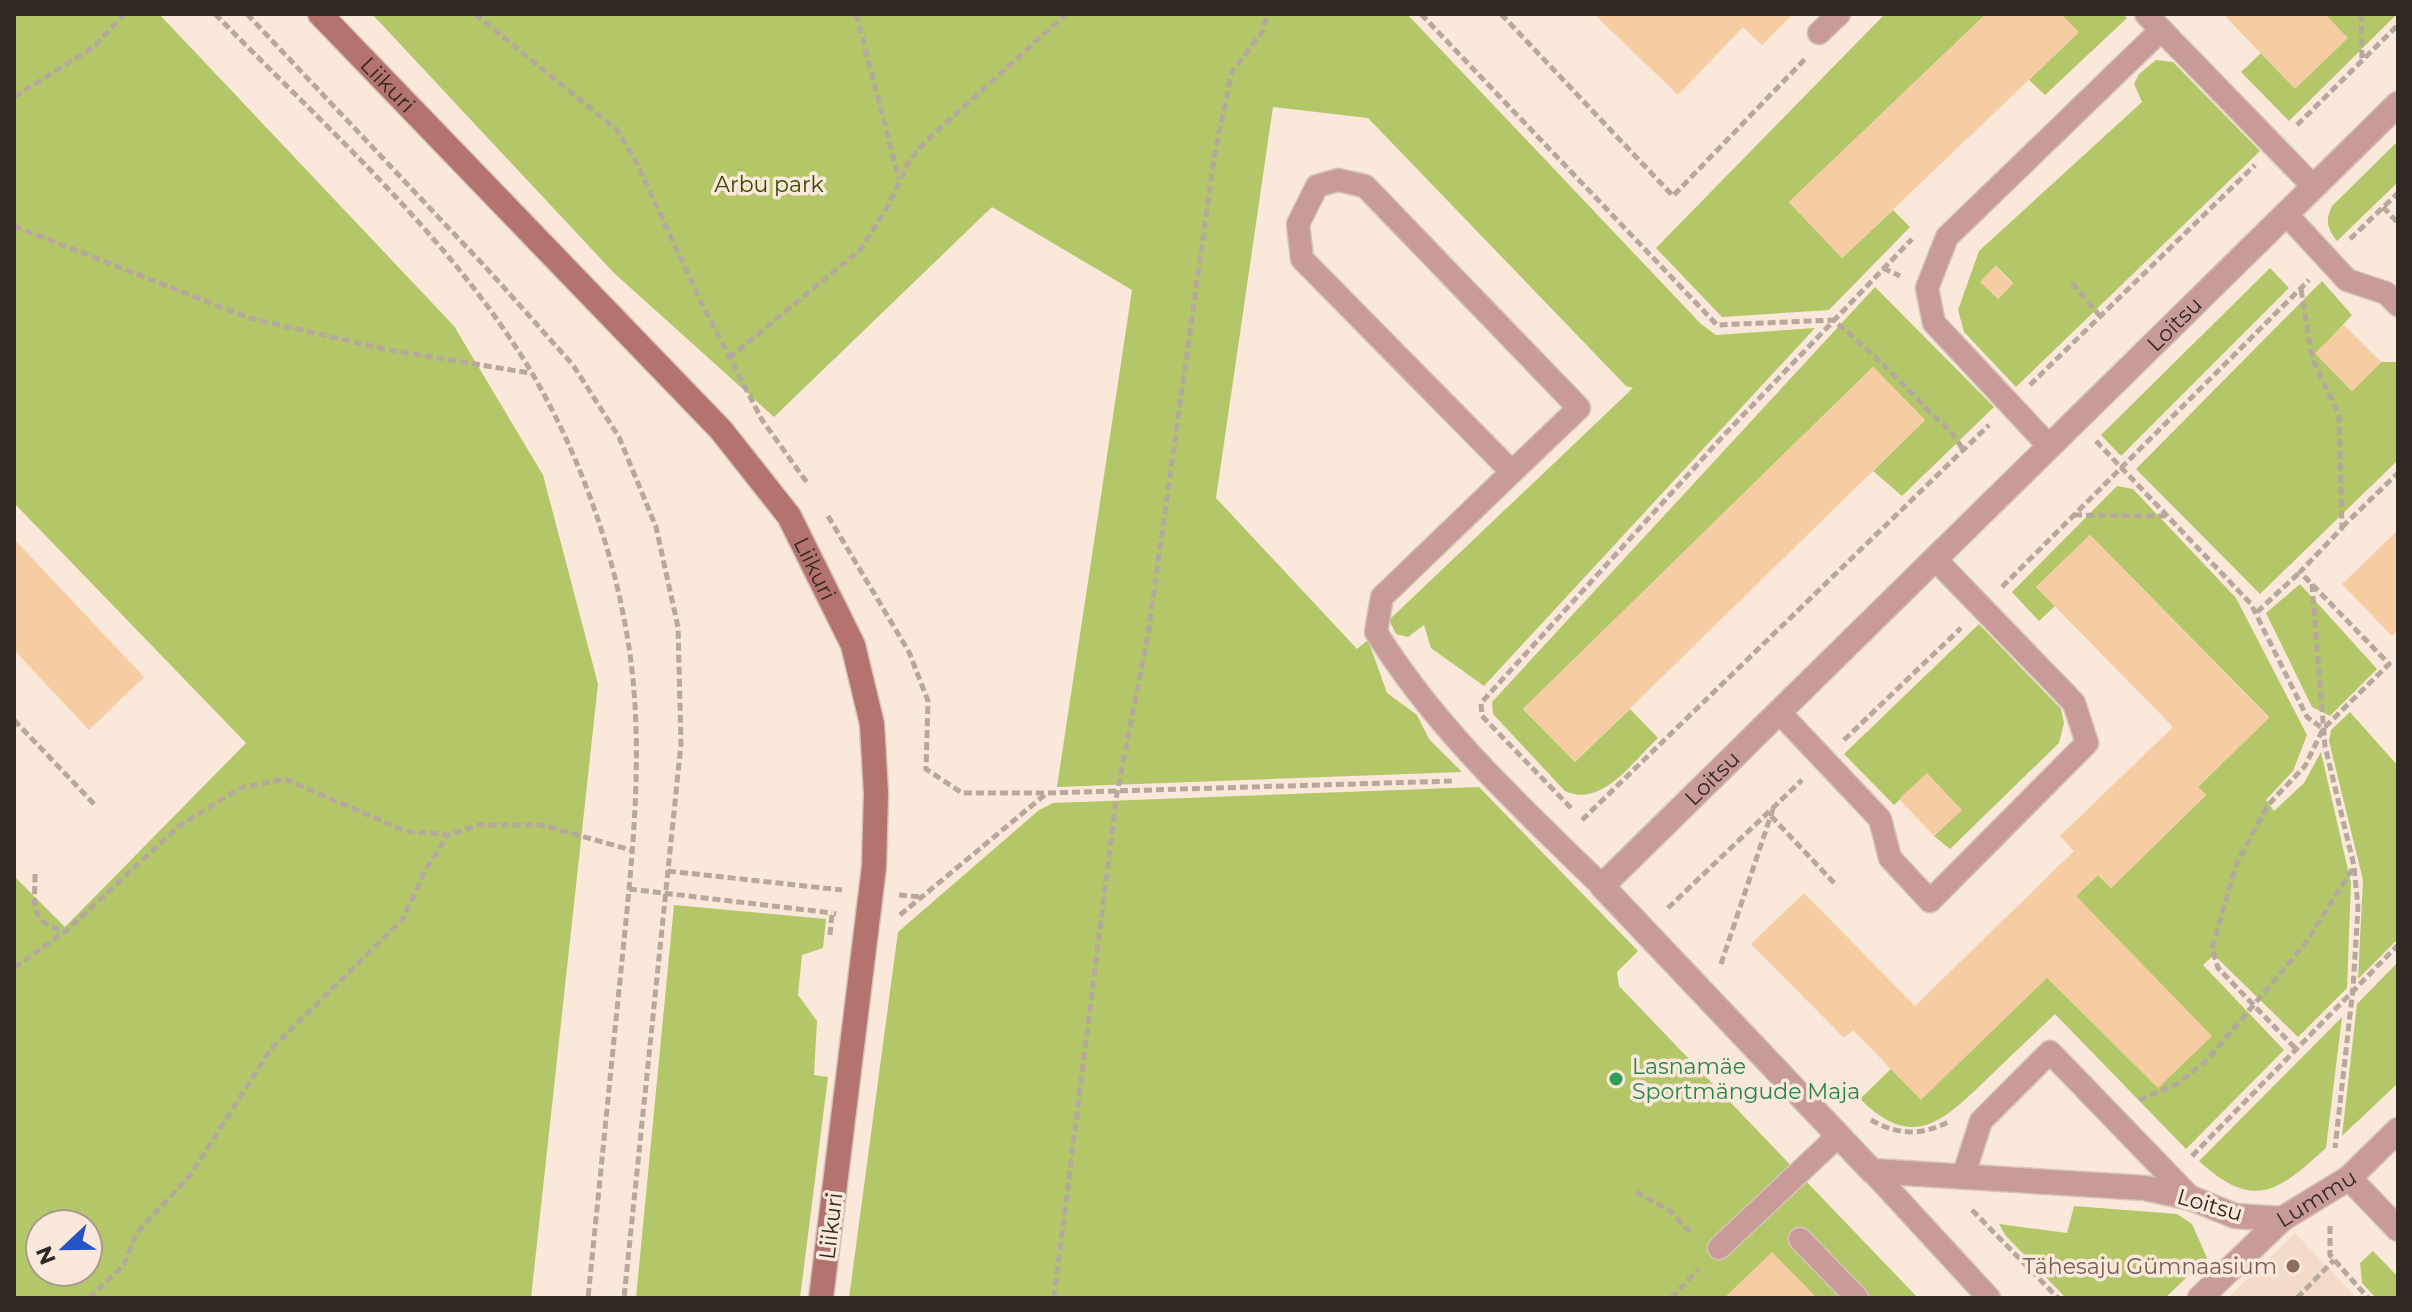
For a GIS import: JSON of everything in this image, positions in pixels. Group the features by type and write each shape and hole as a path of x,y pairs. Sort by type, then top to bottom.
{"street":[{"name":"Liikuri","path":"320,14 721,430 789,516 853,645 872,724 876,793 870,905 821,1298"},
{"name":"Loitsu","path":"1602,886 2398,104"},
{"path":"1602,886 1872,1171"},
{"name":"Lummu","path":"2200,1298 2282,1219 2341,1182 2398,1130"},
{"name":"Loitsu","path":"1872,1171 2145,1188 2191,1198 2235,1216 2282,1219"},
{"path":"2341,1182 2398,1229"}],"lane":[{"path":"1819,33 1839,14"},
{"path":"2049,446 1934,323 1927,288 1947,237 2153,22 2314,187"},
{"path":"1512,472 1302,259 1298,224 1317,186 1338,180 1365,186 1579,408 1382,597 1376,632 1401,671 1493,780 1602,886"},
{"path":"2286,214 2347,280 2386,293 2398,305"},
{"path":"1779,712 1880,819 1890,858 1930,901 2087,743 2074,703 1935,559"},
{"path":"1952,1177 1981,1121 2050,1052 2191,1198"},
{"path":"1715,1252 1838,1136"},
{"path":"1872,1171 1989,1298"},
{"path":"1800,1239 1857,1298"}],"path":[{"path":"14,97 94,47 124,14"},
{"path":"215,14 404,208 476,291 532,373 573,454 606,546 627,635 637,740 629,889 588,1298"},
{"path":"247,14 563,353 619,437 656,527 678,627 681,744 624,1298"},
{"path":"475,14 616,129 634,157 729,358 762,420 811,489"},
{"path":"856,14 899,180"},
{"path":"729,358 860,250 887,208 899,180 926,141 1066,14"},
{"path":"1054,1298 1117,793 1148,635 1215,152 1232,72 1262,32 1267,14"},
{"path":"1421,14 1717,325 1833,320 1877,356 1934,416 1948,424 1963,450"},
{"path":"1501,14 1673,196 1811,53 1819,33"},
{"path":"2361,14 2362,61"},
{"path":"2383,207 2398,223"},
{"path":"14,226 249,318 389,350 532,373"},
{"path":"2072,283 2100,316"},
{"path":"1582,820 1482,716 1481,703 1867,284"},
{"path":"2301,288 2312,358 2339,415 2342,528"},
{"path":"2121,466 2257,612 2307,717 2323,729"},
{"path":"2257,612 2398,473"},
{"path":"827,515 903,641 924,689 928,701 926,769 962,793 1117,793 1493,780"},
{"path":"2073,515 2169,516"},
{"path":"2295,1048 2218,968 2212,948 2236,865 2268,805 2305,766 2323,729 2389,664 2300,572"},
{"path":"2312,583 2323,729 2354,866 2358,907 2341,1182 2330,1255 2368,1298"},
{"path":"14,720 96,806"},
{"path":"14,968 65,932 179,826 240,788 285,779 405,831 448,835 479,825 542,825 631,850"},
{"path":"668,871 870,905 894,920 1047,793"},
{"path":"1721,964 1774,807"},
{"path":"1771,816 1837,886"},
{"path":"89,1298 124,1265 136,1234 191,1174 271,1049 403,919 425,871 448,835"},
{"path":"2134,1102 2179,1083 2199,1067 2305,944 2354,866"},
{"path":"35,874 35,912 43,925 65,932"},
{"path":"629,889 832,913 921,897"},
{"path":"830,942 832,913"},
{"path":"1952,1177 2058,1298"},
{"path":"1636,1192 1669,1210 1715,1252 1671,1298"},
{"path":"2297,1298 2334,1260"}],"shaded area":[{"name":"Tähesaju Gümnaasium","path":"2295,1233 2357,1298 2228,1298"}],"green space":[{"path":"14,14 159,14 454,326 543,475 598,684 531,1298 14,1298 14,876 65,927 246,743 14,503"},
{"name":"Arbu park","path":"372,14 1407,14 1701,324 1716,335 1815,328 1484,686 1431,648 1424,625 1408,637 1396,634 1389,620 1633,388 1626,386 1368,118 1273,107 1216,498 1357,649 1368,640 1387,693 1417,715 1429,739 1462,772 1057,787 1132,290 992,207 774,417 614,273"},
{"path":"1885,14 1986,14 1789,202 1842,258 1893,210 1910,227 1829,310 1722,317 1656,248"},
{"path":"2061,14 2123,14 2127,18 2045,95 2029,80 2078,33"},
{"path":"2325,14 2397,14 2289,121 2241,72 2261,53"},
{"path":"2156,60 2173,62 2260,151 2016,387 1964,332 1958,310 1979,251 2142,102 2134,84 2139,74","holes":["1996,266 2013,283 1998,299 1981,282"]},
{"path":"2398,141 2398,182 2337,241 2328,224 2332,206"},
{"path":"2270,268 2289,288 2121,456 2101,435"},
{"path":"2322,281 2352,315 2316,354 2352,391 2381,362 2398,362 2398,460 2260,594 2136,469"},
{"path":"1875,287 1994,407 1902,496 1873,471 1925,420 1873,367 1523,709 1575,762 1630,709 1658,738 1627,770 1604,788 1579,795 1565,791 1493,714 1492,702"},
{"path":"2117,486 2133,489 2236,598 2307,735 2293,771 2266,800 2274,811 2304,783 2321,752 2351,883 2347,988 2298,1037 2214,955 2203,965 2284,1050 2186,1149 2055,1014 1942,1118 1912,1127 1896,1124 1860,1099 1891,1069 1921,1099 2076,896 2098,875 2111,888 2206,795 2198,787 2269,717 2090,535 2036,587 2055,606 2039,621 2012,592"},
{"path":"2300,584 2377,669 2330,716 2312,707 2266,613"},
{"path":"1979,624 2061,709 2064,723 2059,743 1950,849 1934,836 1961,810 1927,774 1894,805 1844,754"},
{"path":"2350,712 2398,766 2398,939 2358,979 2363,880 2329,741 2331,730"},
{"path":"1479,787 1638,951 1617,972 1619,986 1918,1298 849,1298 898,932 1039,810 1053,803"},
{"path":"674,905 826,919 823,948 802,955 798,995 817,1021 814,1075 828,1077 800,1298 636,1298"},
{"path":"2398,962 2398,1083 2342,1136 2357,1004"},
{"path":"2342,1017 2326,1148 2294,1176 2265,1190 2235,1186 2199,1161"},
{"path":"2074,1206 2177,1214 2192,1224 2207,1258 2165,1298 2066,1298 2006,1236 1999,1224 2067,1233"},
{"path":"2373,1251 2398,1277 2398,1298 2376,1298 2362,1283 2360,1263"}],"building":[{"path":"1594,14 1793,14 1762,45 1743,27 1678,95"},
{"path":"1986,14 2061,14 2079,32 1842,258 1789,202"},
{"path":"2223,14 2325,14 2348,38 2295,89"},
{"path":"1995,266 2013,284 1998,299 1980,282"},
{"path":"2344,325 2381,362 2352,391 2315,353"},
{"path":"1873,367 1925,420 1575,762 1523,709"},
{"path":"2398,530 2398,630 2392,636 2342,584"},
{"path":"2090,535 2269,718 2198,787 2206,795 2111,888 2098,875 2076,896 2212,1036 2158,1088 2047,978 1921,1100 1853,1030 1844,1038 1751,944 1804,893 1915,1006 2074,851 2060,836 2173,727 2036,587"},
{"path":"14,539 144,677 89,730 14,650"},
{"path":"1927,773 1962,810 1934,836 1899,799"},
{"path":"1771,1253 1817,1298 1724,1298"}],"place":[{"name":"Lasnamäe Sportmängude Maja","path":"1616,1079"},
{"name":"Tähesaju Gümnaasium","path":"2293,1266"}]}
